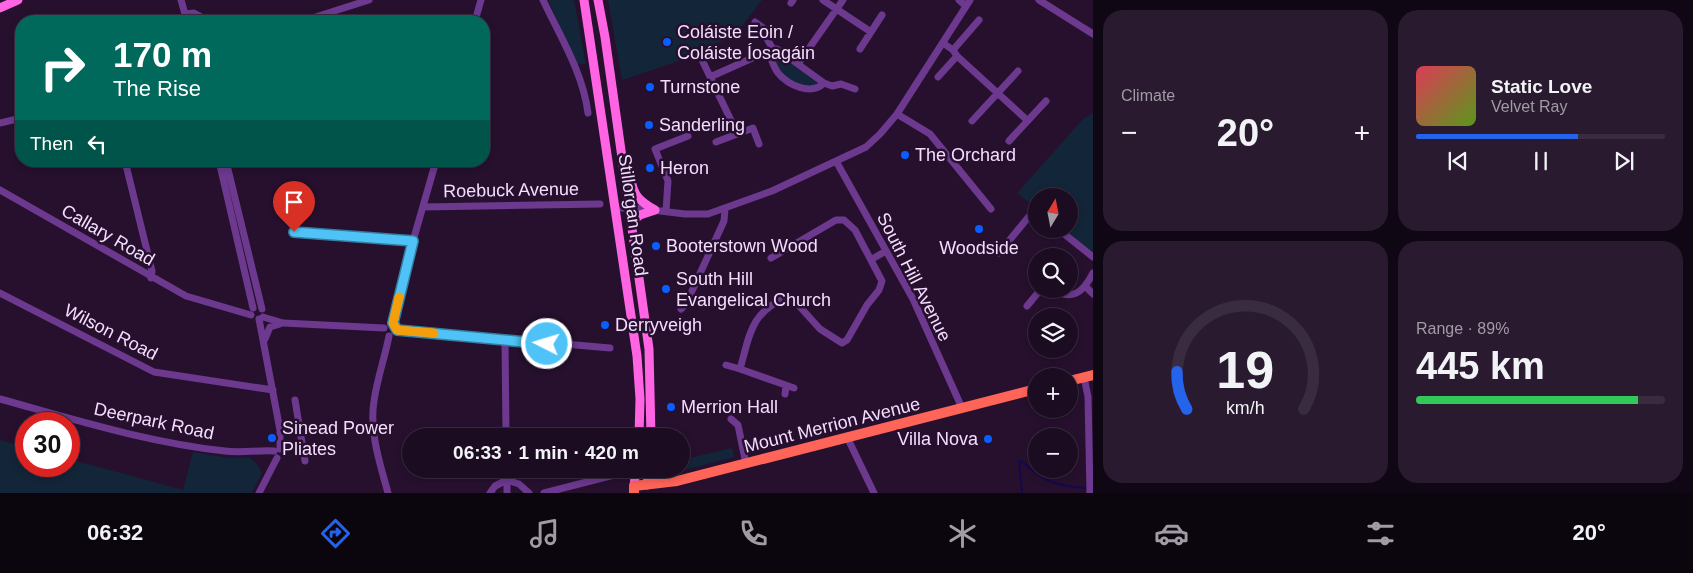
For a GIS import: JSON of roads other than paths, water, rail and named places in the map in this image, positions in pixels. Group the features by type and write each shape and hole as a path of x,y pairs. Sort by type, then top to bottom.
{"highway":[{"name":"Mount Merrion Avenue","path":"634,489 647,489 1028,391"},
{"path":"671,478 677,481"}],"main road":[{"path":"0,8 18,0"},
{"name":"Stillorgan Road","path":"584,0 612,178 637,360 640,399 639,428"},
{"name":"Stillorgan Road","path":"598,0 649,349 652,428"},
{"path":"622,154 628,161 632,187 636,196 641,202 655,210"},
{"path":"612,178 620,182 625,177"},
{"path":"631,223 640,214 655,210"}],"street":[{"path":"181,0 185,15"},
{"path":"323,15 369,0"},
{"path":"476,15 480,0"},
{"path":"543,0 580,79 587,102 588,113"},
{"path":"823,0 871,32"},
{"path":"798,64 843,0"},
{"path":"616,208 629,207 701,215 725,209 772,191 866,147 897,114 968,3 958,0"},
{"path":"1039,0 1093,34"},
{"path":"860,49 882,15"},
{"path":"938,77 978,20"},
{"path":"755,22 769,32 767,39 777,72 793,85 808,89 819,87 824,83"},
{"path":"942,43 1027,120"},
{"path":"710,77 770,50 777,49 824,83 832,86 841,84 854,89"},
{"path":"703,62 737,133"},
{"path":"972,121 1018,71"},
{"path":"1008,141 1046,101"},
{"path":"897,114 930,134 991,209"},
{"path":"0,124 15,120"},
{"path":"716,142 752,128 759,144"},
{"path":"666,211 668,181 655,149 688,136"},
{"name":"South Hill Avenue","path":"836,161 913,299 962,408"},
{"path":"126,167 152,271 151,278"},
{"path":"219,167 253,318 283,323 384,328 387,324 505,340 610,348"},
{"path":"227,167 262,308 261,318 264,340 280,430 277,453 259,493"},
{"path":"388,493 376,446 373,401 389,336 393,335 413,241 434,167"},
{"name":"Callary Road","path":"0,190 187,297 203,302 252,311"},
{"name":"Roebuck Avenue","path":"423,207 600,204"},
{"path":"681,309 686,304 724,221 725,209"},
{"path":"999,253 1028,218"},
{"path":"740,369 755,320 760,314 788,296 820,329 842,343 847,340 882,284 881,277 872,259 850,224 844,220 836,220 772,258"},
{"path":"294,232 413,241"},
{"path":"1069,238 1093,258"},
{"path":"872,259 886,251"},
{"path":"1078,293 1086,287 1093,273"},
{"path":"1086,287 1093,294"},
{"name":"Wilson Road","path":"0,293 154,372 273,390"},
{"path":"1027,306 1034,298"},
{"path":"252,311 262,308"},
{"path":"264,340 270,327 283,323"},
{"path":"384,328 389,336"},
{"path":"505,340 506,428"},
{"path":"726,365 790,387 785,394"},
{"path":"1088,376 1090,493"},
{"name":"Deerpark Road","path":"0,399 122,431 193,446 232,451 277,453"},
{"path":"295,400 305,461"},
{"path":"731,419 738,425 746,464"},
{"path":"280,430 300,427"},
{"path":"847,437 874,493"},
{"path":"544,493 602,478"},
{"path":"490,493 495,486 507,480 519,484 529,493"},
{"path":"507,480 507,493"}],"waterway":[{"path":"1022,493 1019,461 1051,482 1065,486 1085,488"}],"place":[{"name":"Coláiste Eoin / Coláiste Íosagáin","path":"667,42"},
{"name":"Turnstone","path":"650,87"},
{"name":"Sanderling","path":"649,125"},
{"name":"The Orchard","path":"905,155"},
{"name":"Heron","path":"650,168"},
{"name":"Woodside","path":"979,229"},
{"name":"Booterstown Wood","path":"656,246"},
{"name":"South Hill Evangelical Church","path":"666,289"},
{"name":"Derryveigh","path":"605,325"},
{"name":"Merrion Hall","path":"671,407"},
{"name":"Sinead Power Pliates","path":"272,438"},
{"name":"Villa Nova","path":"988,439"}]}
